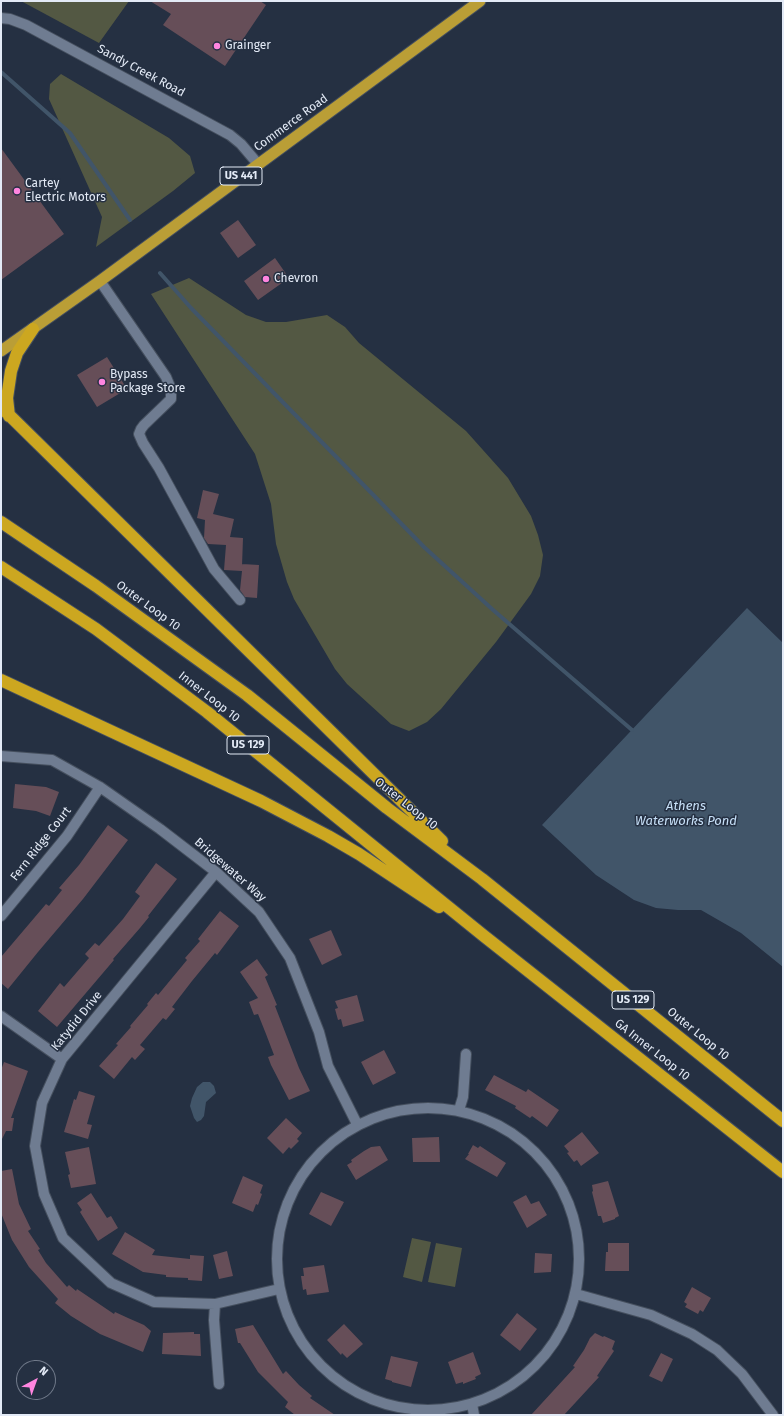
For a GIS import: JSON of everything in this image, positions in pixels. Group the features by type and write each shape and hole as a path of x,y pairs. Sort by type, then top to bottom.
{"highway":[{"name":"Commerce Road","path":"1,351 100,281 480,1"},
{"path":"33,329 17,353 11,371 5,412 398,799 482,879"},
{"name":"Outer Loop 10","path":"1,522 96,586 247,695 387,808 482,879 783,1121"},
{"name":"Inner Loop 10","path":"1,567 96,629 207,712 484,936"},
{"path":"1,680 261,802 328,836 359,854 405,886 484,936"},
{"name":"GA Inner Loop 10","path":"484,936 783,1172"}],"street":[{"name":"Sandy Creek Road","path":"1,18 10,19 26,25 230,135 241,144 258,164"},
{"path":"100,281 166,377 171,388 171,399 144,425 139,434 214,569 240,600"},
{"name":"Bridgewater Way","path":"1,756 52,760 100,787 160,829 216,872 259,912 290,958 319,1032 328,1066 357,1124"},
{"name":"Fern Ridge Court","path":"1,916 68,836 100,787"},
{"name":"Katydid Drive","path":"216,872 62,1059 42,1103 36,1146 44,1194 63,1238 111,1283 154,1302 215,1304 279,1289"},
{"path":"1,1016 62,1059"},
{"path":"459,1110 463,1097 466,1054"},
{"path":"420,1107 459,1110 504,1127 542,1158 568,1199 580,1246 576,1294 559,1337 530,1372 492,1397 472,1404 431,1410 389,1405 350,1389 318,1363 294,1329 279,1289 276,1260 279,1230 294,1187 321,1150 357,1124 382,1114 420,1107"},
{"path":"576,1294 651,1315 692,1334 717,1350 742,1374 773,1415"},
{"path":"215,1304 214,1320 219,1384"},
{"path":"472,1404 474,1415"}],"green space":[{"path":"21,1 129,1 99,43"},
{"path":"61,74 169,138 190,156 195,173 173,191 96,247 102,217 49,99 50,84"},
{"path":"189,278 246,315 266,322 286,322 327,315 345,327 359,343 466,431 508,478 531,516 543,555 540,576 531,594 496,642 441,709 427,722 409,731 391,724 347,684 335,669 294,599 287,582 276,544 271,504 255,454 151,294"},
{"path":"412,1238 431,1242 422,1282 403,1277"},
{"path":"436,1243 462,1248 455,1287 428,1282"}],"water":[{"name":"Athens Waterworks Pond","path":"747,608 783,643 783,967 741,933 701,910 656,908 634,900 596,875 542,825"},
{"path":"203,1082 210,1082 214,1086 216,1093 206,1102 204,1116 197,1122 190,1106 197,1087"}],"building":[{"name":"Grainger","path":"150,1 260,1 266,5 225,66 163,25 171,14"},
{"name":"Cartey Electric Motors","path":"1,148 64,234 1,280"},
{"name":"Chevron","path":"238,220 256,245 238,258 220,233"},
{"name":"Chevron","path":"275,258 289,278 258,300 244,281"},
{"name":"Bypass Package Store","path":"107,357 127,389 97,407 77,375"},
{"path":"203,490 219,494 213,514 234,519 230,537 243,538 242,564 259,565 257,598 245,597 240,590 242,571 224,570 226,545 208,544 204,538 205,520 197,518"},
{"path":"15,784 46,787 59,792 50,816 36,811 13,808"},
{"path":"108,825 128,840 83,899 8,989 1,983 1,957 46,904 49,906 62,890 59,888 79,865"},
{"path":"156,863 177,879 148,916 149,917 57,1027 38,1011 60,983 64,987 89,958 85,954 95,943 99,946 123,919 140,896 135,892"},
{"path":"220,911 239,926 217,955 215,953 192,981 172,1007 175,1009 166,1020 163,1018 140,1045 145,1049 135,1060 132,1057 114,1079 99,1066 118,1045 116,1044 131,1027 130,1026 156,993 158,995 187,960 185,958 200,941 198,939"},
{"path":"331,930 342,955 322,965 309,939"},
{"path":"257,959 268,975 265,977 277,1005 275,1006 299,1068 310,1091 289,1100 268,1057 274,1055 258,1014 254,1015 249,1002 258,998 240,972"},
{"path":"357,995 364,1021 343,1027 341,1019 338,1020 335,1009 338,1008 335,1001"},
{"path":"384,1050 396,1073 373,1085 361,1062"},
{"path":"4,1062 28,1071 11,1118 14,1118 12,1131 6,1131 1,1141 1,1070"},
{"path":"494,1075 526,1092 528,1089 559,1110 547,1127 532,1116 530,1118 515,1108 516,1106 485,1090"},
{"path":"79,1091 95,1096 87,1124 92,1125 88,1139 64,1132 74,1099 76,1100"},
{"path":"286,1118 302,1133 297,1139 299,1141 291,1149 289,1147 283,1154 267,1138"},
{"path":"582,1132 599,1153 581,1166 577,1160 574,1162 564,1146"},
{"path":"439,1137 440,1162 413,1162 412,1138"},
{"path":"473,1145 478,1148 480,1146 506,1163 497,1177 465,1159"},
{"path":"380,1146 388,1160 356,1180 347,1165 352,1162 351,1160 364,1151 371,1147"},
{"path":"89,1147 96,1184 71,1188 68,1175 70,1174 65,1152"},
{"path":"12,1169 19,1204 31,1229 28,1231 40,1249 38,1250 46,1263 67,1287 69,1285 76,1291 77,1289 114,1314 115,1312 144,1325 151,1331 143,1352 100,1334 71,1316 55,1303 58,1299 29,1267 12,1240 1,1213 1,1171"},
{"path":"243,1176 263,1185 260,1193 262,1194 258,1205 256,1204 253,1212 232,1203"},
{"path":"608,1181 619,1216 603,1223 601,1216 598,1216 592,1192 592,1185"},
{"path":"321,1192 344,1202 331,1226 309,1214"},
{"path":"91,1193 107,1218 111,1216 118,1228 98,1241 80,1212 82,1210 77,1203"},
{"path":"526,1195 531,1204 539,1201 547,1215 527,1228 513,1202"},
{"path":"125,1232 155,1250 152,1255 190,1259 190,1255 204,1256 202,1281 188,1280 188,1278 166,1277 166,1275 143,1272 112,1254"},
{"path":"608,1243 629,1243 629,1271 605,1271"},
{"path":"227,1251 233,1276 219,1279 213,1255"},
{"path":"535,1253 552,1254 551,1272 534,1273"},
{"path":"324,1265 329,1292 307,1295 306,1289 303,1290 301,1276 304,1276 303,1268"},
{"path":"692,1287 711,1298 703,1312 700,1310 698,1314 685,1307 687,1304 684,1302"},
{"path":"517,1313 537,1329 520,1351 500,1335"},
{"path":"344,1324 363,1344 347,1358 342,1353 341,1355 327,1340"},
{"path":"253,1325 283,1374 286,1371 312,1396 310,1398 335,1415 295,1415 285,1407 288,1402 258,1372 240,1343 238,1343 235,1329"},
{"path":"194,1332 194,1334 200,1334 201,1356 162,1354 163,1333"},
{"path":"595,1333 615,1341 612,1349 614,1351 597,1376 599,1377 564,1415 531,1415 575,1367 573,1366 590,1338"},
{"path":"473,1352 481,1374 475,1377 476,1379 463,1384 463,1382 456,1384 448,1362"},
{"path":"661,1353 673,1359 662,1382 649,1376"},
{"path":"391,1356 418,1362 411,1387 385,1379"}],"waterway":[{"path":"1,72 70,133 130,220"},
{"path":"160,273 191,308 424,547 492,609 632,730"}],"place":[{"name":"Grainger","path":"217,46"},
{"name":"Cartey Electric Motors","path":"17,191"},
{"name":"Chevron","path":"266,279"},
{"name":"Bypass Package Store","path":"102,382"}]}
